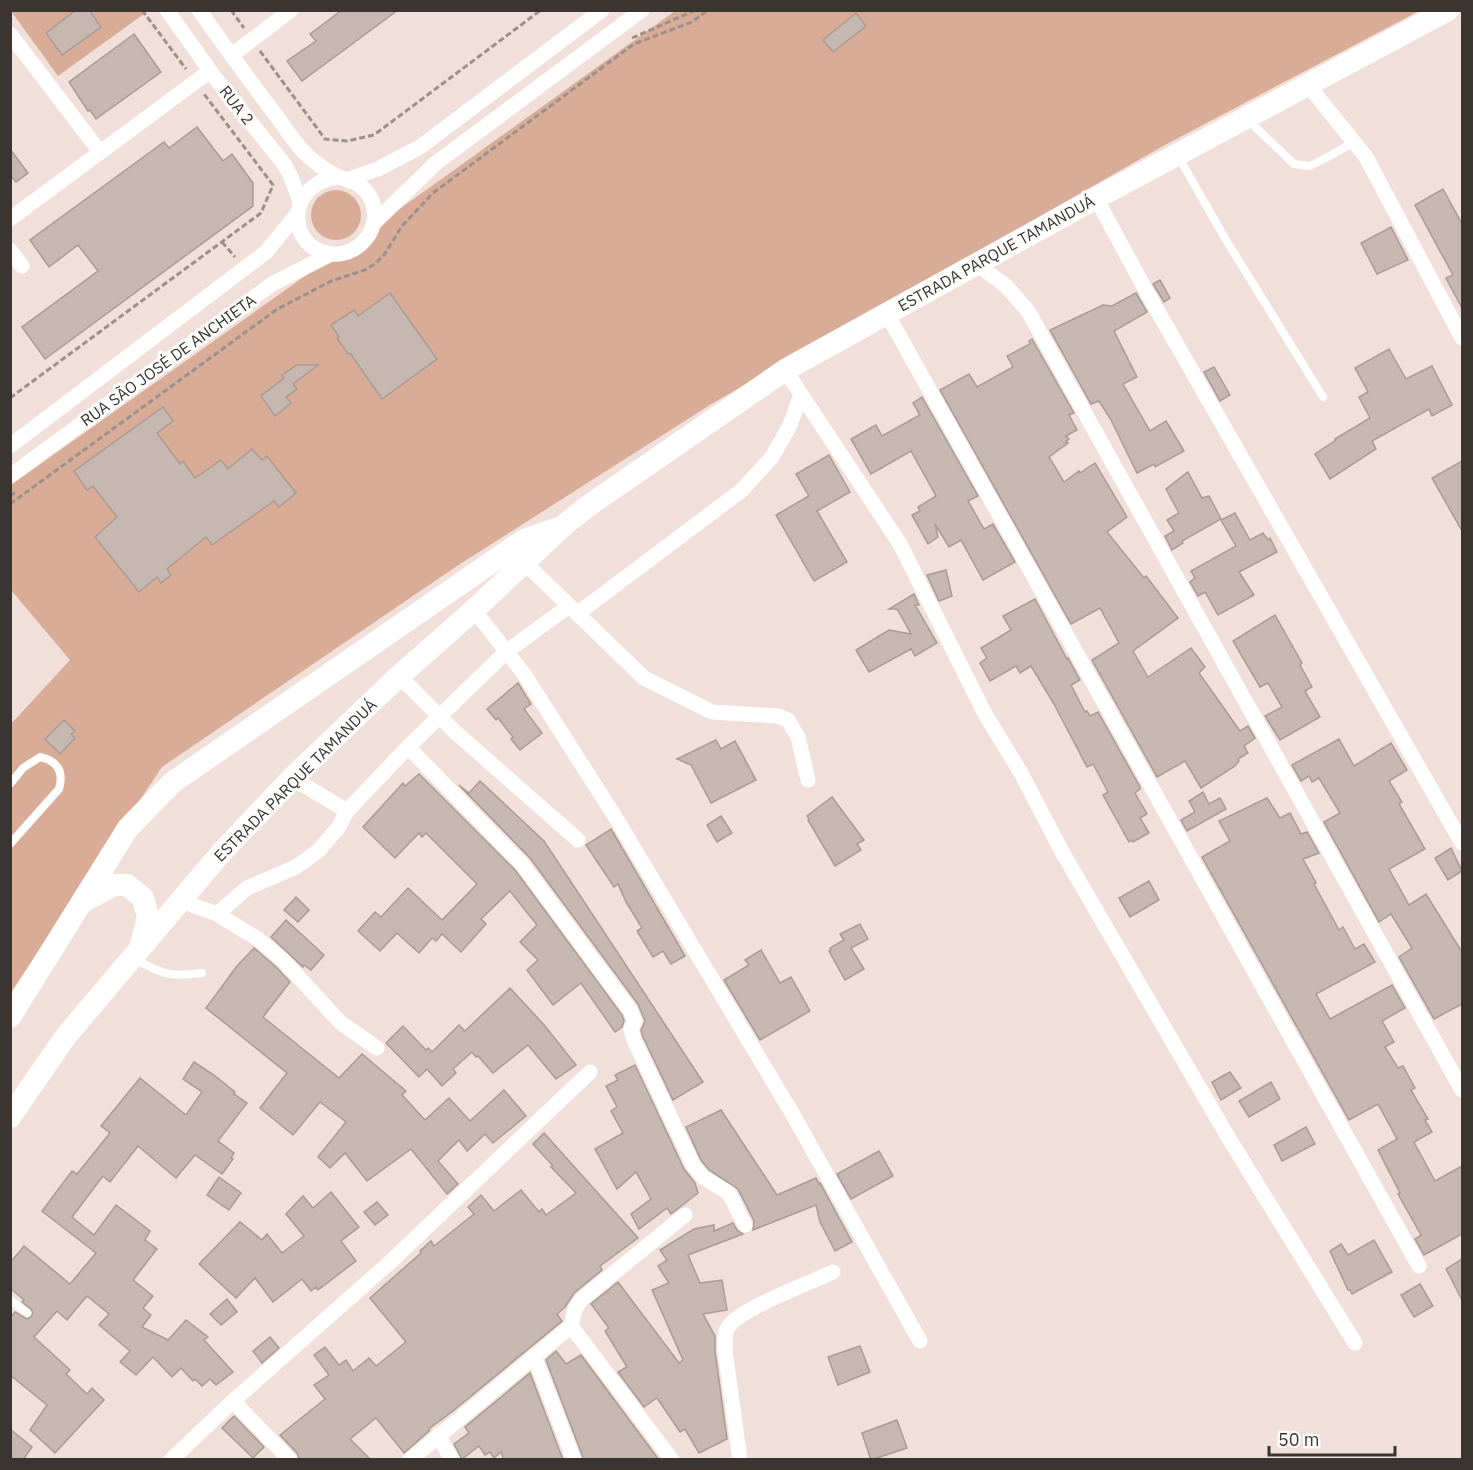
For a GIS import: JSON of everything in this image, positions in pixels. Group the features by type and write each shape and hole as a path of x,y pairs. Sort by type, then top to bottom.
{"main road":[{"name":"ESTRADA PARQUE TAMANDUÁ","path":"10,1117 66,1036 221,853 292,778 399,676 474,610 563,526 598,499 785,370 1096,198 1448,10"},
{"name":"ESTRADA PARQUE TAMANDUÁ","path":"10,1017 128,828 173,782 524,540 563,526"},
{"path":"81,903 114,885 127,885 143,898 148,917 136,952"}],"street":[{"name":"RUA 2","path":"167,10 213,75 284,164 291,177 298,208"},
{"name":"RUA 2","path":"199,10 303,151 344,178"},
{"path":"10,219 195,81 213,75 235,59 252,40 291,10"},
{"name":"RUA SÃO JOSÉ DE ANCHIETA","path":"10,446 266,252 298,208 306,191 315,183 326,178 344,178 378,169 420,147 602,10"},
{"name":"RUA SÃO JOSÉ DE ANCHIETA","path":"10,476 272,284 331,254 354,250 370,234 374,223 436,163 642,10"},
{"path":"10,34 100,152"},
{"path":"1308,85 1366,157 1462,338"},
{"path":"344,178 359,184 367,192 375,212 374,223"},
{"path":"1096,198 1151,299 1462,843"},
{"path":"298,208 299,225 303,236 310,245 331,254"},
{"path":"10,250 22,266"},
{"path":"977,264 1006,286 1028,311 1462,1090"},
{"path":"887,314 1419,1266"},
{"path":"785,370 900,544 985,714 1021,773 1067,860 1228,1137 1355,1343"},
{"path":"217,914 247,888 296,867 318,851 338,828 347,812 408,747 506,652 573,610 742,490 772,457 790,425 801,395"},
{"path":"525,563 644,678 712,712 778,716 788,720 798,737 808,780"},
{"path":"474,610 524,674 620,825 792,1113 920,1341"},
{"path":"399,676 439,717 578,840"},
{"path":"408,747 522,864 630,1010 635,1021 632,1029 634,1040 693,1165 703,1177 729,1193 745,1226"},
{"path":"292,778 347,812"},
{"path":"181,901 217,914 258,939 283,960 341,1023 377,1048"},
{"path":"171,1460 233,1401 387,1265 590,1071"},
{"path":"410,1460 571,1326 575,1309 582,1299 686,1215"},
{"path":"740,1460 725,1350 729,1326 747,1311 833,1272"},
{"path":"571,1326 672,1460"},
{"path":"534,1356 574,1460"},
{"path":"233,1401 290,1460"},
{"path":"438,1435 452,1460"}],"lane":[{"path":"1246,118 1294,164 1310,166 1354,142"},
{"path":"1177,155 1226,240 1323,397"},
{"path":"10,784 23,768 40,757 48,759 59,769 62,778 59,789 10,844"},
{"path":"136,952 155,970 176,976 202,973"},
{"path":"10,1300 27,1313"}],"path":[{"path":"10,398 261,213 273,185 142,10"},
{"path":"231,10 325,139 347,141 374,135 541,10"}],"shaded area":[{"path":"11,11 148,11 58,76"},
{"path":"675,11 1419,11 1163,146 713,403 457,566 162,767 11,992 11,724 70,660 11,590 11,485"},
{"path":"336,190 354,197 361,215 354,233 336,240 318,233 311,215 318,197"}],"building":[{"path":"76,10 89,10 101,27 62,55 46,33"},
{"path":"342,10 398,10 302,81 287,61 316,41 310,34"},
{"path":"856,13 866,26 833,52 823,40"},
{"path":"134,34 161,72 96,119 69,82"},
{"path":"197,127 223,161 232,154 253,183 253,206 45,359 22,327 98,271 78,245 49,267 30,240 164,142 169,148"},
{"path":"10,149 28,173 16,182 10,175"},
{"path":"1443,189 1462,224 1462,308 1446,278 1453,275 1415,205"},
{"path":"1391,227 1408,260 1377,274 1361,243"},
{"path":"1160,280 1170,298 1164,302 1153,284"},
{"path":"390,293 437,359 382,399 350,353 348,354 331,325 354,310 358,316"},
{"path":"1136,293 1147,312 1114,331 1137,377 1123,384 1150,431 1166,421 1184,451 1155,467 1154,464 1137,473 1111,420 1099,401 1091,404 1050,330 1103,305 1112,306"},
{"path":"1032,339 1074,413 1069,415 1077,430 1066,436 1069,439 1066,442 1068,443 1049,457 1064,482 1095,463 1127,517 1107,532 1144,578 1146,576 1178,618 1133,651 1148,677 1191,648 1205,667 1199,673 1240,731 1248,726 1255,738 1244,746 1248,753 1238,759 1235,766 1201,788 1185,761 1157,777 1092,660 1119,643 1100,608 1071,624 940,390 969,374 977,387 1013,367 1007,356 1030,344 1029,341"},
{"path":"1389,349 1406,379 1432,366 1452,405 1432,416 1429,409 1372,441 1376,449 1330,479 1315,454 1370,418 1359,397 1368,392 1355,368"},
{"path":"297,365 318,365 293,384 297,389 286,397 291,403 275,416 261,396 284,378 282,375"},
{"path":"1214,367 1230,395 1220,401 1204,372"},
{"path":"922,397 978,496 968,501 984,529 993,524 1015,562 983,580 961,540 949,547 935,524 938,537 928,544 912,515 920,511 918,507 936,496 911,451 871,474 851,439 876,425 882,436 920,415 913,403"},
{"path":"163,407 173,421 157,433 180,464 183,461 195,478 221,460 228,469 252,449 262,460 267,456 296,493 279,507 274,501 212,545 206,537 167,569 171,575 161,583 157,577 139,592 95,537 117,517 93,486 87,490 74,471"},
{"path":"829,455 850,492 817,511 847,562 814,581 776,515 809,496 796,474"},
{"path":"1462,461 1462,531 1432,478"},
{"path":"1188,472 1202,498 1209,496 1221,519 1182,541 1183,543 1172,550 1165,536 1174,531 1167,520 1179,513 1166,489"},
{"path":"1235,513 1250,540 1263,533 1268,540 1270,538 1277,552 1239,572 1254,595 1218,615 1205,592 1198,596 1190,582 1195,578 1191,571 1236,546 1221,520"},
{"path":"946,570 952,596 939,601 927,575"},
{"path":"914,594 919,605 915,605 937,643 915,656 911,649 869,672 856,650 889,630 911,634 897,609 889,609"},
{"path":"1035,599 1080,680 1071,685 1085,712 1087,711 1090,716 1098,712 1140,787 1135,793 1147,814 1140,818 1149,833 1133,842 1132,840 1129,842 1103,795 1108,792 1093,764 1087,767 1031,666 1020,673 1016,666 990,681 980,663 987,658 981,648 1011,630 1003,616"},
{"path":"1275,615 1302,663 1300,665 1312,687 1305,691 1320,717 1280,740 1265,716 1282,707 1268,683 1260,687 1233,641"},
{"path":"518,683 531,704 524,709 542,733 520,750 498,718 496,720 487,709"},
{"path":"64,720 75,731 71,734 75,738 60,754 45,739"},
{"path":"1339,739 1354,766 1391,743 1407,770 1389,781 1402,802 1399,804 1425,849 1389,869 1409,905 1426,894 1462,952 1462,1004 1434,1019 1399,957 1412,948 1391,914 1379,922 1324,822 1340,813 1319,778 1312,782 1309,776 1301,781 1292,765"},
{"path":"716,740 721,749 735,741 756,780 711,803 691,765 677,759"},
{"path":"419,774 515,870 622,1015 624,1021 622,1027 615,1032 581,983 553,1005 527,970 538,960 520,942 537,925 510,891 481,919 486,924 461,952 442,934 436,941 432,938 419,953 397,933 380,951 358,931 375,912 381,917 408,888 442,920 477,884 426,833 422,837 419,833 395,858 363,827 403,783 405,786"},
{"path":"480,781 544,841 703,1082 673,1100 643,1037 641,1030 645,1021 638,1004 530,858 459,785 469,793"},
{"path":"1203,792 1209,804 1220,798 1226,809 1187,831 1181,820 1195,812 1189,801"},
{"path":"832,797 864,840 857,844 861,850 835,866 807,816"},
{"path":"1267,798 1280,818 1290,813 1301,834 1307,832 1319,853 1303,859 1316,883 1314,884 1339,930 1343,927 1355,949 1364,944 1375,962 1316,994 1330,1019 1392,985 1405,1008 1382,1021 1394,1042 1385,1047 1398,1068 1403,1066 1415,1088 1411,1090 1428,1119 1425,1120 1432,1132 1414,1142 1435,1181 1462,1166 1462,1234 1424,1255 1415,1239 1421,1235 1398,1194 1400,1193 1378,1150 1397,1139 1378,1104 1349,1120 1202,857 1230,841 1219,821"},
{"path":"721,816 732,833 717,842 707,825"},
{"path":"611,829 685,956 671,964 663,951 653,957 637,931 642,928 618,884 614,887 586,845"},
{"path":"1451,848 1462,871 1448,880 1435,858"},
{"path":"1149,881 1159,900 1130,917 1119,898"},
{"path":"296,897 309,910 298,922 284,910"},
{"path":"286,920 324,955 311,970 304,965 303,967 271,937"},
{"path":"860,924 868,939 851,948 864,969 845,980 829,951 830,948 844,940 840,934"},
{"path":"254,948 290,982 263,1017 339,1078 362,1054 406,1091 402,1095 425,1120 449,1098 470,1121 504,1090 526,1116 493,1143 485,1134 467,1151 459,1140 438,1161 458,1184 447,1194 411,1149 367,1181 345,1153 330,1168 318,1157 346,1122 320,1102 293,1135 260,1108 287,1073 206,1008 237,966"},
{"path":"761,950 780,983 791,977 810,1011 760,1040 724,980 749,965 745,960"},
{"path":"510,988 545,1026 576,1065 556,1079 528,1045 493,1073 472,1052 453,1069 456,1073 442,1086 427,1069 419,1077 386,1043 403,1026 426,1050 428,1048 432,1052 459,1025 465,1031"},
{"path":"194,1062 214,1075 247,1103 218,1141 234,1153 231,1158 233,1159 222,1174 195,1155 176,1178 138,1146 110,1182 103,1176 72,1217 94,1235 116,1205 150,1231 145,1240 157,1249 133,1280 153,1296 143,1308 151,1315 142,1327 168,1340 186,1320 208,1337 204,1340 233,1372 216,1385 210,1379 202,1386 195,1379 193,1381 181,1368 172,1377 153,1357 136,1375 120,1362 130,1351 99,1325 109,1314 87,1296 67,1320 57,1311 34,1337 70,1370 66,1374 87,1394 92,1388 104,1400 55,1453 30,1430 47,1405 10,1375 10,1318 15,1312 27,1319 33,1313 22,1302 24,1300 10,1288 10,1263 24,1246 70,1284 96,1253 42,1211 72,1171 77,1174 110,1133 101,1126 140,1078 186,1115 202,1092 183,1079"},
{"path":"635,1065 684,1169 695,1183 698,1193 671,1214 667,1208 639,1229 631,1214 651,1199 636,1172 617,1189 595,1149 623,1133 611,1111 617,1107 606,1086 618,1080 615,1075"},
{"path":"1230,1072 1241,1088 1221,1100 1212,1082"},
{"path":"1271,1082 1280,1099 1249,1117 1239,1101"},
{"path":"721,1110 777,1195 816,1178 852,1242 835,1251 820,1222 816,1205 753,1230 754,1221 738,1189 709,1170 701,1160 686,1127"},
{"path":"1306,1127 1315,1144 1282,1161 1274,1145"},
{"path":"544,1133 638,1238 600,1266 602,1270 574,1293 565,1307 557,1314 562,1321 430,1428 404,1453 376,1418 350,1439 371,1460 300,1460 297,1453 280,1435 325,1399 314,1385 329,1375 314,1355 325,1347 339,1365 346,1360 353,1371 369,1358 376,1366 406,1342 370,1298 421,1253 420,1251 431,1241 434,1246 474,1214 468,1207 481,1195 494,1211 521,1190 539,1212 542,1209 546,1215 576,1193 533,1144"},
{"path":"879,1151 893,1176 851,1199 837,1174"},
{"path":"219,1177 241,1193 229,1210 207,1195"},
{"path":"331,1192 359,1227 341,1241 356,1261 318,1290 316,1287 311,1291 302,1279 273,1302 255,1278 236,1298 199,1264 240,1222 262,1240 267,1234 282,1253 304,1236 286,1214 303,1196 313,1208"},
{"path":"377,1202 388,1215 375,1225 364,1212"},
{"path":"733,1223 743,1234 688,1255 700,1283 722,1280 727,1310 703,1314 715,1336 727,1439 699,1453 685,1429 680,1432 657,1398 644,1407 618,1372 627,1367 605,1331 609,1328 591,1304 618,1282 679,1363 683,1360 652,1290 669,1283 658,1266 667,1260 660,1250 694,1229 714,1225 714,1231"},
{"path":"1374,1240 1392,1272 1352,1294 1330,1251 1341,1244 1348,1255"},
{"path":"1462,1259 1462,1300 1446,1269"},
{"path":"1420,1284 1433,1306 1414,1317 1401,1295"},
{"path":"227,1299 237,1312 221,1325 210,1314"},
{"path":"270,1337 279,1348 262,1363 253,1351"},
{"path":"860,1346 870,1372 838,1385 828,1357"},
{"path":"556,1351 566,1364 581,1355 659,1460 584,1460 546,1360"},
{"path":"530,1373 563,1460 504,1460 501,1452 494,1458 490,1452 485,1455 479,1446 462,1459 454,1444 469,1433 465,1427"},
{"path":"234,1416 264,1447 253,1458 222,1428"},
{"path":"897,1420 907,1448 871,1460 862,1433"},
{"path":"10,1429 32,1447 23,1460 10,1460"}]}
